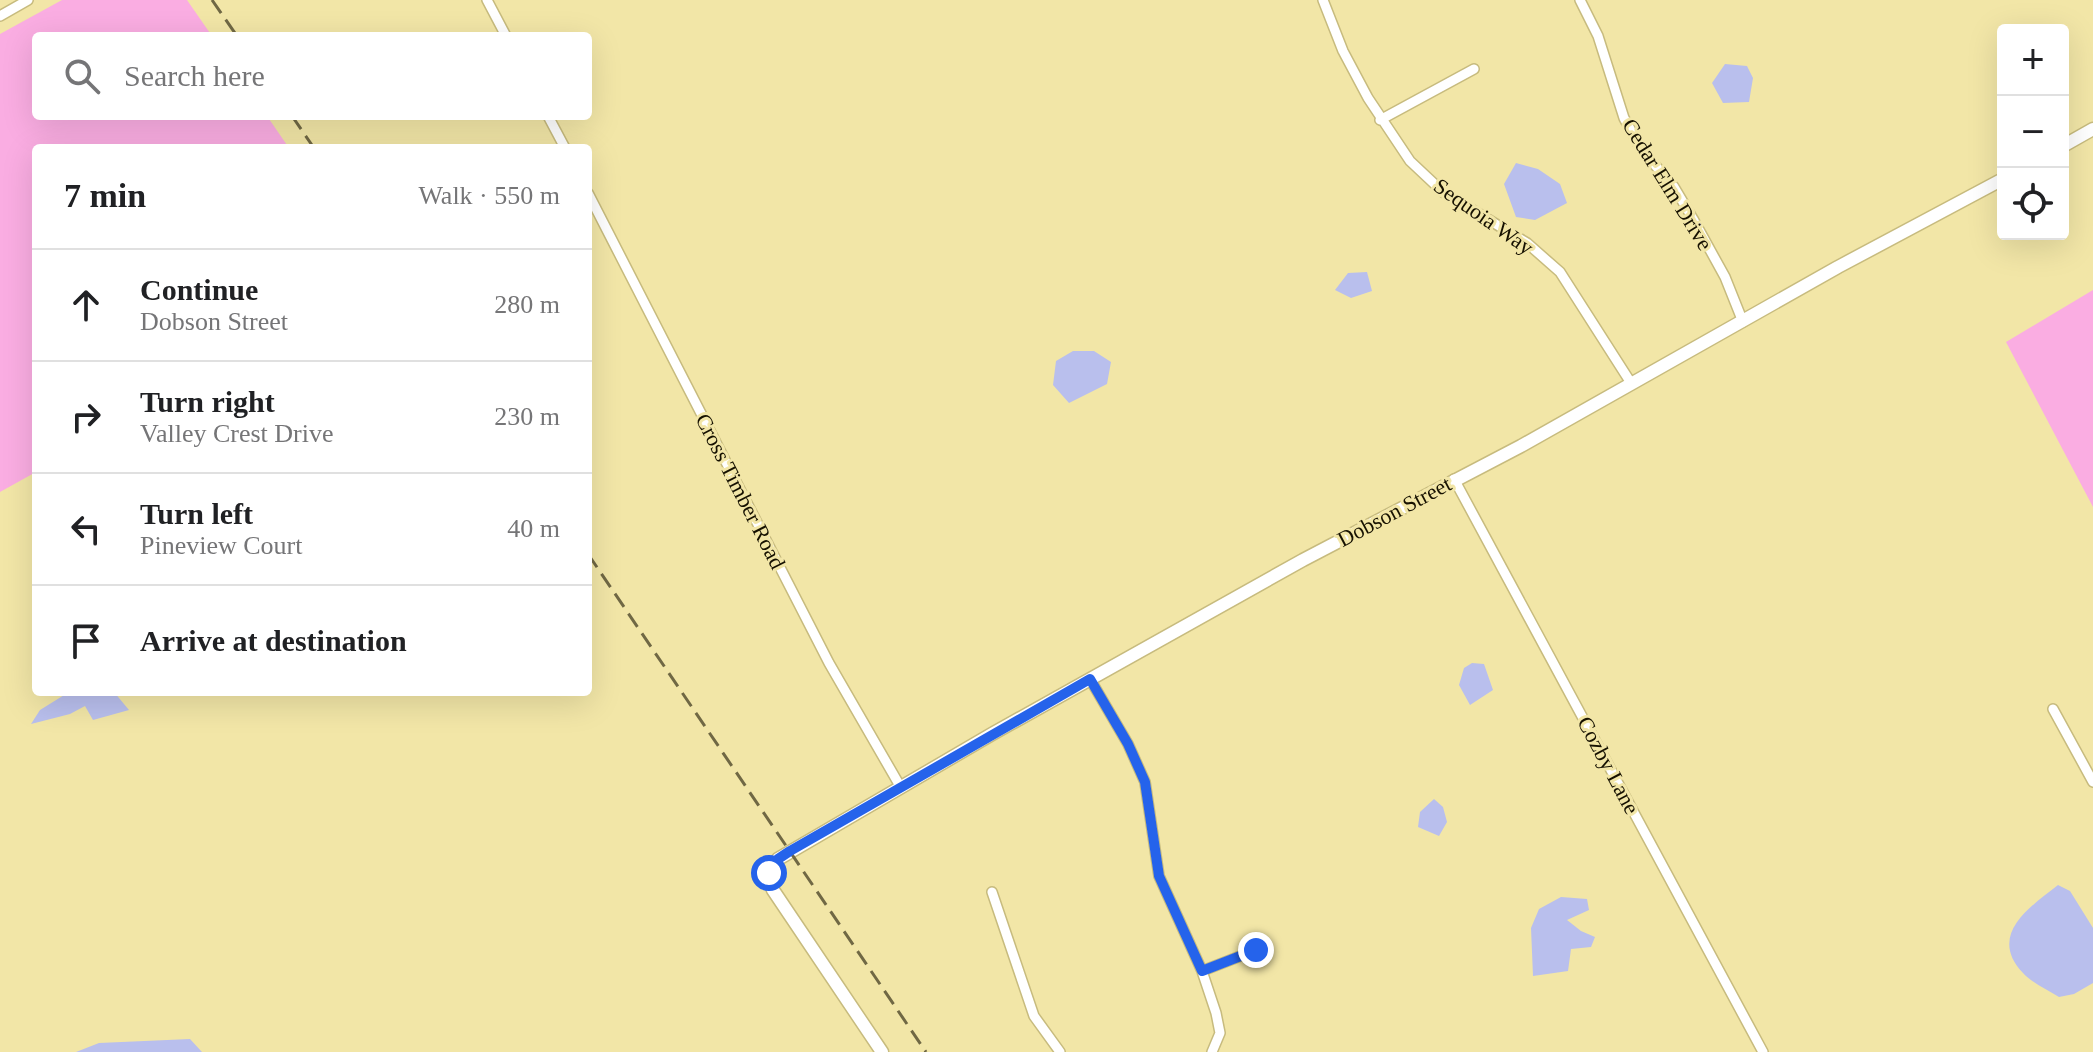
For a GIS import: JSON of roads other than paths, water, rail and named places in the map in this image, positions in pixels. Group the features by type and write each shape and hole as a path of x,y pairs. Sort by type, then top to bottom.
{"street":[{"path":"0,16 28,0"},
{"path":"487,0 504,32"},
{"name":"Sequoia Way","path":"1323,0 1343,51 1380,120 1410,161 1443,192 1527,243 1560,272 1631,383"},
{"name":"Cedar Elm Drive","path":"1580,0 1598,36 1624,118 1641,149 1674,187 1693,219 1725,277 1743,322"},
{"path":"1380,120 1474,69"},
{"path":"550,120 563,144"},
{"path":"2069,143 2093,129"},
{"name":"Dobson Street","path":"882,1052 773,890 768,877 769,868 790,851 1090,679 1454,479 1521,446 1910,227 1997,182"},
{"name":"Cross Timber Road","path":"592,201 829,663 900,786"},
{"name":"Cozby Lane","path":"1454,479 1763,1052"},
{"path":"1090,679 1128,744 1145,782 1159,876 1202,971 1220,1033 1212,1052"},
{"path":"2053,709 2093,782"},
{"path":"992,892 1034,1016 1060,1052"},
{"path":"1202,971 1256,950"}],"water":[{"path":"1725,64 1747,66 1753,78 1749,102 1723,103 1712,83"},
{"path":"1516,163 1538,169 1560,184 1567,203 1535,220 1516,217 1504,184"},
{"path":"1367,272 1372,291 1351,298 1335,290 1348,273"},
{"path":"1073,351 1094,351 1111,362 1107,384 1069,403 1053,385 1056,361"},
{"path":"1472,663 1484,664 1493,690 1470,705 1459,685 1464,668"},
{"path":"63,696 117,696 129,710 93,720 85,706 70,714 31,724 40,710"},
{"path":"1434,799 1443,807 1447,822 1439,836 1418,827 1420,812"},
{"path":"2058,885 2070,891 2093,928 2093,983 2074,994 2059,997 2023,973 2013,959 2009,946 2016,923"},
{"path":"1561,897 1587,899 1589,910 1567,920 1595,937 1591,947 1571,949 1568,971 1533,976 1531,928 1539,909"},
{"path":"190,1039 202,1052 76,1052 99,1043"}],"railway":[{"path":"212,0 234,32"},
{"path":"295,120 311,144"},
{"path":"592,560 926,1052"}]}
